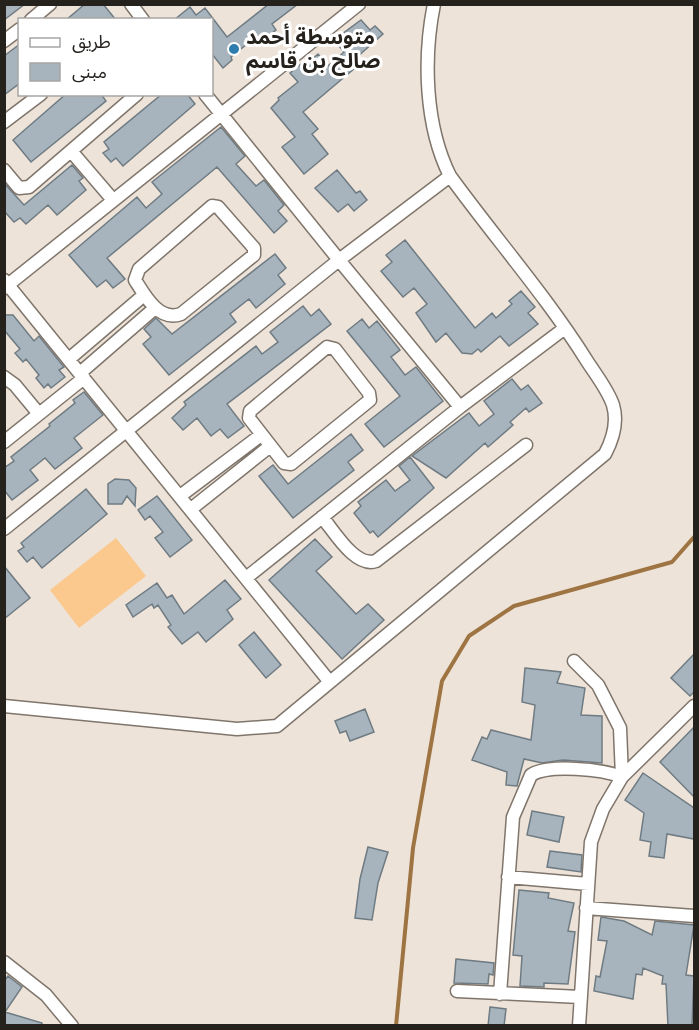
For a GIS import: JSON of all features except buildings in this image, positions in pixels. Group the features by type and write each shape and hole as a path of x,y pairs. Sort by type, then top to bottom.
{"street":[{"path":"33,18 50,4"},
{"path":"131,4 142,18"},
{"path":"329,681 6,284 359,4"},
{"path":"4,706 255,729 277,726 605,454 612,441 615,420 613,406 565,328 450,176 442,162 431,112 428,35 434,4"},
{"path":"4,41 18,30"},
{"path":"4,122 38,96"},
{"path":"207,96 460,407"},
{"path":"4,170 19,188 27,188 129,97"},
{"path":"71,151 113,200"},
{"path":"4,529 339,260 450,176"},
{"path":"212,206 218,207 254,248 252,258 181,315 169,315 154,308 144,295 134,278 139,268 212,206"},
{"path":"69,359 144,295"},
{"path":"4,442 39,414 154,308"},
{"path":"246,578 460,407 565,328"},
{"path":"327,347 335,349 369,393 368,404 291,464 284,463 261,435 249,418 252,407 327,347"},
{"path":"4,377 15,385 39,414"},
{"path":"180,496 261,435"},
{"path":"322,517 359,560 369,564 376,561 526,446"},
{"path":"190,509 269,447"},
{"path":"574,661 598,685 620,728 621,777"},
{"path":"579,1026 591,842 603,809 621,777 694,706"},
{"path":"500,994 513,817 531,775 546,770 604,770 621,777"},
{"path":"508,877 588,884"},
{"path":"586,908 694,916"},
{"path":"4,962 46,995 72,1026"},
{"path":"457,991 580,997"}],"shaded area":[{"path":"116,538 146,576 79,628 50,590"}],"waterway":[{"path":"396,1026 413,848 442,681 469,636 514,606 672,562 694,537"}],"place":[{"name":"متوسطة أحمد صالح بن قاسم","path":"234,49"}]}
